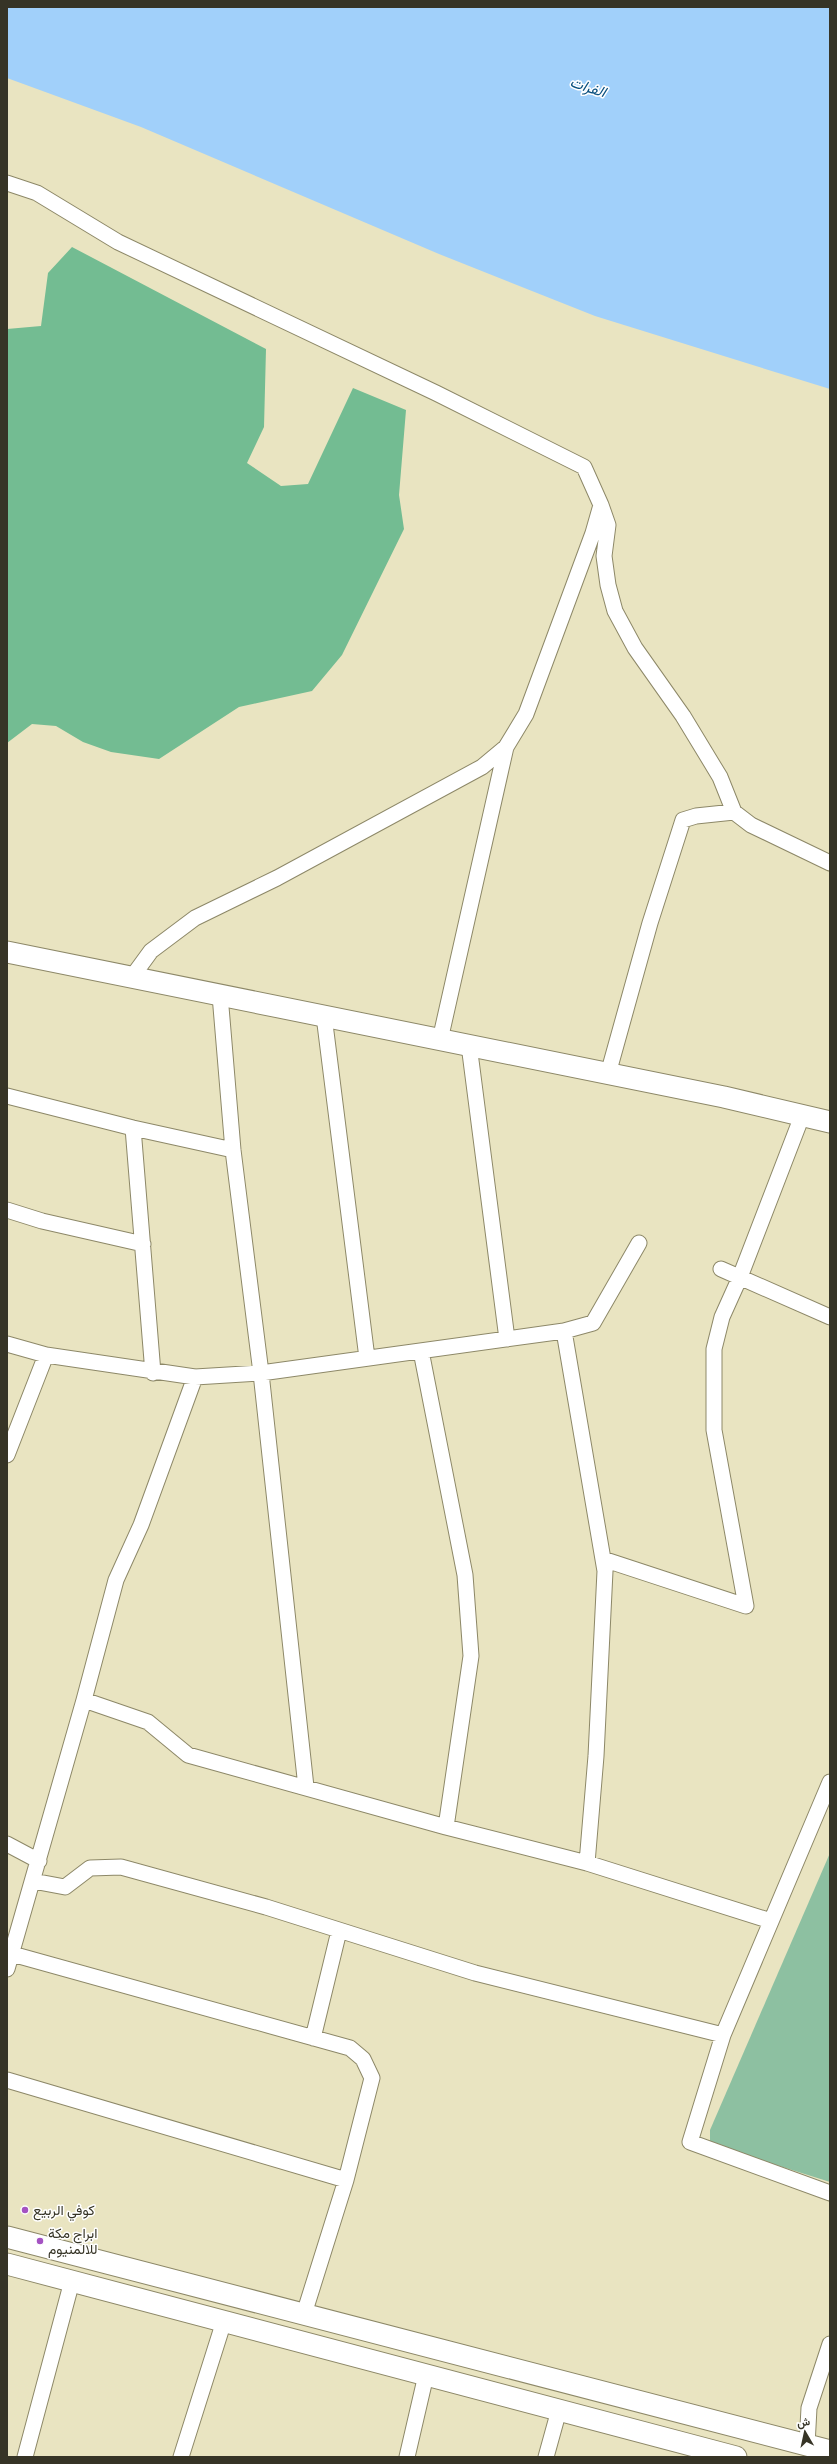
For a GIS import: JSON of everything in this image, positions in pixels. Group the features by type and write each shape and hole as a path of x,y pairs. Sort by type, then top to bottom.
{"street":[{"path":"7,183 37,193 118,242 436,393 584,467 608,525 604,556 608,585 615,611 635,648 683,716 720,777 734,812 751,825 830,863"},
{"path":"132,977 151,951 195,918 277,878 482,766 506,746 526,714 594,533 601,505"},
{"path":"440,1040 506,746"},
{"path":"608,1074 650,923 683,820 696,816 734,812"},
{"path":"7,952 724,1097 830,1122"},
{"path":"220,995 233,1150 261,1373 306,1787"},
{"path":"324,1016 367,1358"},
{"path":"469,1045 507,1339"},
{"path":"7,1096 133,1128 233,1150"},
{"path":"603,1559 746,1606 714,1430 714,1349 722,1317 740,1277 802,1116"},
{"path":"133,1128 153,1373"},
{"path":"7,1210 142,1244"},
{"path":"7,1344 46,1355 153,1373 195,1377 261,1373 564,1331 593,1323 639,1243"},
{"path":"721,1269 830,1317"},
{"path":"564,1331 605,1570 596,1756 587,1863"},
{"path":"421,1351 465,1575 471,1656 446,1827"},
{"path":"7,1455 46,1355"},
{"path":"7,1970 84,1700 116,1580 141,1525 195,1377"},
{"path":"84,1700 148,1722 188,1755 446,1827 587,1863 771,1921"},
{"path":"830,1782 723,2035 690,2142 830,2193"},
{"path":"7,1844 39,1861"},
{"path":"33,1881 65,1887 90,1868 121,1867 339,1931 474,1974 723,2035"},
{"path":"313,2038 339,1931"},
{"path":"12,1954 313,2038 354,2051 363,2059 372,2078 346,2180 304,2314"},
{"path":"7,2080 346,2180"},
{"path":"7,2238 830,2451"},
{"path":"28,2243 14,2266 736,2457"},
{"path":"25,2457 72,2281"},
{"path":"181,2457 224,2321"},
{"path":"807,2445 809,2408 830,2344"},
{"path":"407,2457 426,2375"},
{"path":"546,2457 559,2410"}],"green space":[{"path":"72,247 266,349 264,427 247,463 281,486 308,484 353,388 406,410 399,495 404,529 342,655 312,691 239,707 159,759 111,752 83,742 56,726 32,724 7,743 7,329 41,326 48,273"},
{"path":"830,1853 830,2182 710,2144 710,2130"}],"water":[{"name":"الفرات","path":"7,7 830,7 830,389 595,316 439,254 141,127 7,78"}],"place":[{"name":"كوفي الربيع","path":"25,2210"},
{"name":"ابراج مكة للالمنيوم","path":"40,2241"}]}
